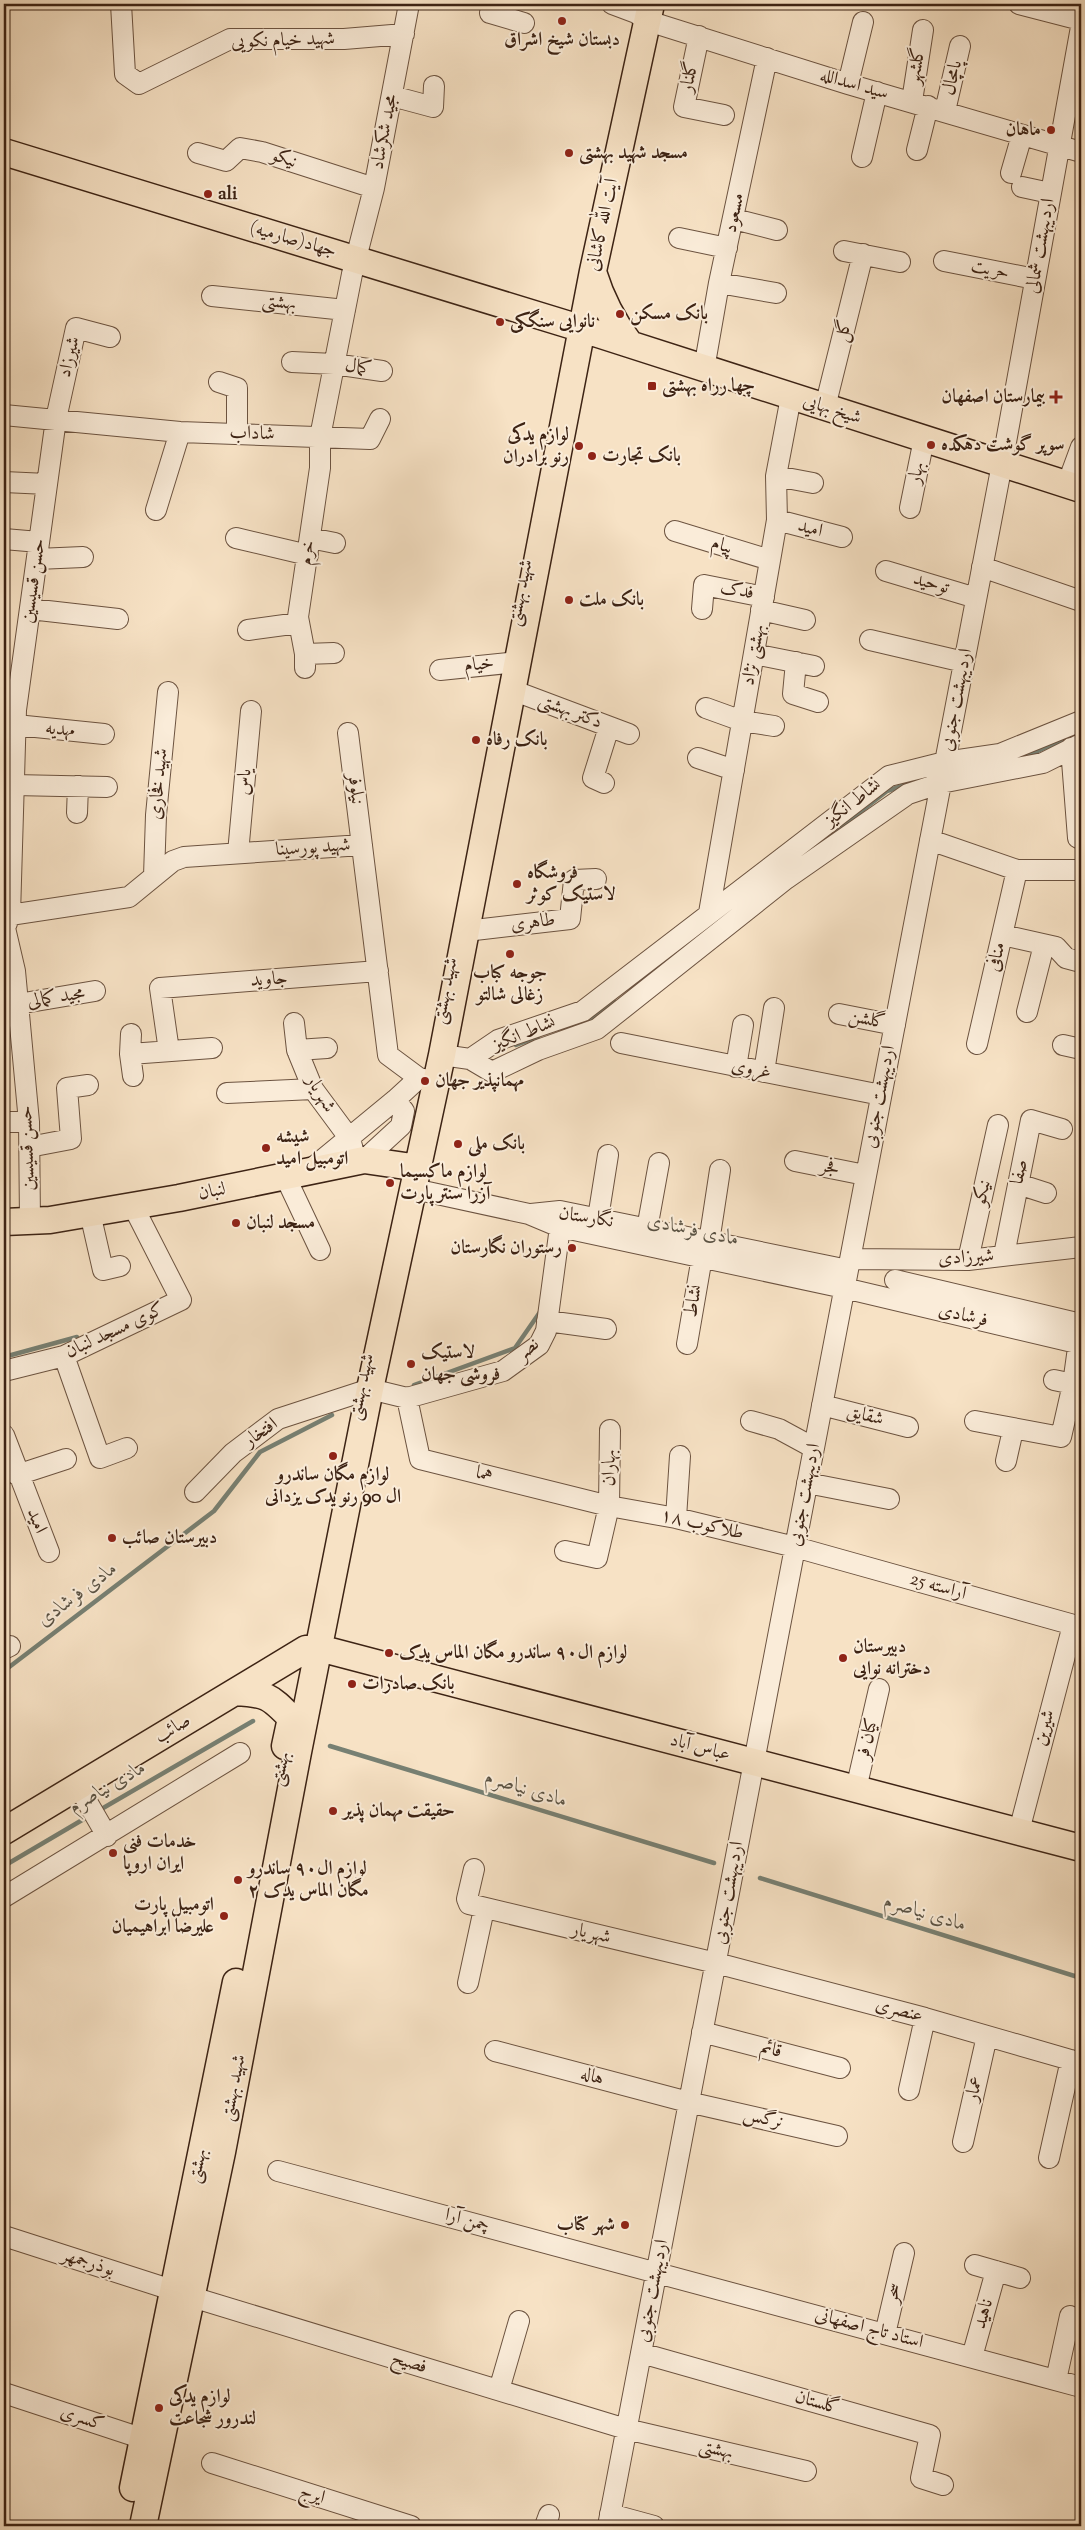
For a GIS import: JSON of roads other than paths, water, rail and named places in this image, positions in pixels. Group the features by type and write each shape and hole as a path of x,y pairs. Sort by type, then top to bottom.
{"main road":[{"name":"آیت الله کاشانی","path":"577,334 593,271 649,12"},
{"name":"جهاد(صارمیه)","path":"4,152 356,259 577,334"},
{"path":"593,271 600,293 612,318 630,344"},
{"name":"شیخ بهایی","path":"577,334 630,344 1074,487"},
{"name":"شهید بهشتی","path":"144,2526 152,2441 311,1645 365,1391 415,1175 428,1080 442,1055 512,690 513,662 577,334"},
{"name":"لنبان","path":"4,1222 30,1221 90,1213 286,1178 356,1153 415,1175"},
{"name":"صائب","path":"4,1830 84,1796 235,1692 311,1645"},
{"name":"عباس آباد","path":"311,1645 1081,1848"},
{"path":"235,1692 263,1694 274,1701 291,1718"},
{"name":"بهشتی","path":"197,2221 291,1718"},
{"path":"126,2526 152,2441"}],"street":[{"name":"شهید خیام نکویی","path":"121,4 125,74 139,84 230,39 344,39 404,34"},
{"name":"مجید شکرشاد","path":"356,259 374,188 409,4"},
{"path":"493,4 490,14 524,23"},
{"name":"سید اسدالله","path":"612,4 636,13 649,12 699,36 848,84 1081,152"},
{"path":"1019,4 1081,20"},
{"path":"848,84 863,22"},
{"name":"اردیبهشت شمالی","path":"1002,464 1081,27"},
{"name":"گلشهر","path":"923,30 928,106"},
{"name":"گلنار","path":"699,36 684,107 724,115"},
{"name":"پامچال","path":"928,106 960,46"},
{"name":"مسعود","path":"704,369 719,282 767,58"},
{"path":"392,96 433,106 434,86"},
{"path":"862,157 877,92"},
{"path":"917,150 928,106"},
{"path":"1022,135 1017,180 1050,193"},
{"name":"نیکو","path":"198,153 226,161 240,148 262,152 374,188"},
{"path":"734,219 777,230"},
{"path":"679,238 727,248"},
{"name":"گل","path":"825,407 854,253 900,262"},
{"path":"320,437 356,259"},
{"name":"حریت","path":"944,261 1035,279"},
{"path":"719,282 776,293"},
{"name":"بهشتی","path":"212,296 345,310"},
{"name":"شیرزاد","path":"56,419 76,328 110,337"},
{"name":"کمال","path":"292,362 334,364 382,371"},
{"path":"219,382 237,388 237,434"},
{"name":"بهشتی نژاد","path":"709,913 777,520 776,476 791,397"},
{"name":"شاداب","path":"4,415 180,432 370,439 380,420"},
{"name":"حسن قسیسین","path":"30,1221 29,1122 15,971 6,924 8,836 14,785 16,725 11,692 30,609 56,419"},
{"path":"156,510 180,432"},
{"name":"خرم","path":"320,437 320,468 299,623 305,661 334,653"},
{"name":"بهار","path":"910,508 924,439"},
{"path":"1074,487 1081,447"},
{"name":"اردیبهشت جنوبی","path":"609,2520 1002,464"},
{"path":"776,476 813,482"},
{"path":"4,482 47,484"},
{"name":"امید","path":"777,520 842,537"},
{"name":"پیام","path":"675,531 770,560"},
{"path":"236,538 309,547 335,543"},
{"path":"4,539 38,551 83,557"},
{"path":"982,567 1081,601"},
{"name":"توحید","path":"886,571 976,598"},
{"name":"فدک","path":"702,609 704,585 763,603"},
{"path":"763,603 805,620"},
{"path":"30,609 118,619"},
{"path":"248,630 299,623"},
{"path":"870,640 964,662"},
{"path":"754,654 805,664 793,694 818,702"},
{"name":"خیام","path":"440,670 513,662"},
{"name":"شهید بهشتی","path":"428,1080 513,662"},
{"name":"دکتر بهشتی","path":"512,690 629,734"},
{"name":"شهید فخاری","path":"154,876 156,815 168,692"},
{"path":"706,708 742,721 774,726"},
{"name":"یاس","path":"238,853 252,711"},
{"name":"نشاط انگیز","path":"1076,746 1043,763 941,783 908,794 780,871 709,913 583,1011 498,1040 470,1059 492,1072 538,1050 597,1029 780,871 889,776 945,762 1000,754 1081,721"},
{"name":"مهدیه","path":"16,725 104,734"},
{"path":"604,783 593,778 609,727"},
{"name":"نیلوفر","path":"348,733 362,845"},
{"path":"1076,746 1078,838"},
{"path":"698,758 734,770"},
{"path":"14,785 107,787"},
{"path":"77,813 78,786"},
{"path":"930,840 1017,870 1081,870"},
{"name":"شهید پورسینا","path":"6,924 128,897 173,861 184,858 362,845 388,1056 428,1080"},
{"name":"منافی","path":"977,1044 1017,870"},
{"name":"طاهری","path":"466,931 570,919 574,880 596,879"},
{"path":"1002,935 1056,947 1066,958 1081,962"},
{"path":"1028,1012 1044,945"},
{"name":"جاوید","path":"168,1051 160,988 378,971"},
{"name":"مجید کمالی","path":"18,1004 95,992"},
{"path":"764,1072 774,1008"},
{"name":"گلشن","path":"840,1014 895,1025"},
{"name":"شهریار","path":"294,1023 297,1050 313,1089 356,1153"},
{"path":"736,1067 743,1026"},
{"path":"131,1034 130,1054 133,1076"},
{"name":"غروی","path":"621,1043 881,1095"},
{"path":"130,1054 212,1048"},
{"path":"297,1050 327,1048"},
{"path":"442,1055 470,1059"},
{"path":"356,1153 401,1126 404,1111 396,1100 428,1080"},
{"path":"29,1147 71,1139 67,1088 88,1085"},
{"path":"227,1093 313,1089"},
{"name":"صفا","path":"1004,1255 1031,1120 1062,1129"},
{"path":"4,1122 29,1122"},
{"name":"نیکو","path":"968,1260 998,1126"},
{"path":"598,1218 608,1155"},
{"name":"فجر","path":"794,1161 865,1175"},
{"path":"647,1229 659,1163"},
{"name":"نشاط","path":"687,1344 720,1170"},
{"name":"نگارستان","path":"415,1175 529,1214 560,1227 847,1272"},
{"path":"286,1178 320,1250"},
{"path":"1018,1184 1046,1193"},
{"name":"کوی مسجد لنبان","path":"4,1371 64,1356 181,1300 133,1206"},
{"name":"نگارستان","path":"529,1214 560,1211 598,1218 647,1229 705,1249"},
{"path":"90,1213 103,1270 120,1266"},
{"name":"نصر","path":"407,1398 502,1371 539,1345 546,1331 560,1227"},
{"name":"شیرزادی","path":"847,1272 1081,1247"},
{"name":"فرشادی","path":"847,1272 1081,1334"},
{"name":"فرشادی","path":"895,1280 1081,1334"},
{"path":"547,1321 606,1329"},
{"path":"975,1421 1013,1430 1062,1437 1081,1334"},
{"path":"64,1356 100,1458 127,1448"},
{"path":"1054,1380 1073,1384"},
{"path":"365,1391 407,1398"},
{"name":"افتخار","path":"195,1492 233,1453 278,1419 365,1391"},
{"name":"هما","path":"407,1398 420,1459 610,1506"},
{"name":"شقایق","path":"822,1405 908,1427"},
{"path":"751,1421 779,1429 814,1448"},
{"name":"بهاران","path":"610,1430 610,1506"},
{"path":"1006,1461 1013,1430"},
{"name":"امید","path":"4,1435 17,1475 49,1552"},
{"path":"676,1518 680,1456"},
{"path":"17,1475 66,1459"},
{"path":"807,1483 888,1498"},
{"path":"565,1551 597,1558 610,1506"},
{"name":"طلاکوب ۱۸","path":"610,1506 676,1518 795,1547"},
{"name":"آراسته 25","path":"795,1547 1077,1626"},
{"name":"شیرین","path":"1019,1831 1077,1626"},
{"path":"291,1718 311,1645"},
{"name":"کیان فر","path":"856,1789 879,1689"},
{"path":"4,1897 105,1832 240,1753"},
{"path":"84,1796 105,1832"},
{"path":"468,1982 475,1906 474,1869"},
{"name":"شهریار","path":"475,1906 716,1963"},
{"name":"عنصری","path":"716,1963 925,2018 1076,2062"},
{"path":"909,2090 925,2018"},
{"name":"قائم","path":"702,2032 840,2068"},
{"name":"عمار","path":"963,2142 987,2036"},
{"name":"هاله","path":"495,2051 688,2102"},
{"path":"1048,2158 1076,2062"},
{"name":"نرگس","path":"688,2102 837,2136"},
{"name":"چمن آرا","path":"278,2171 656,2271"},
{"name":"بوذرجمهر","path":"4,2236 182,2294"},
{"name":"سحر","path":"885,2334 904,2253"},
{"path":"975,2265 1020,2278"},
{"name":"استاد تاج اصفهانی","path":"656,2271 1081,2387"},
{"name":"ناهید","path":"972,2357 996,2271"},
{"name":"فصیح","path":"182,2294 626,2429"},
{"path":"1056,2380 1070,2316"},
{"path":"499,2390 519,2321"},
{"name":"گلستان","path":"641,2353 930,2435 920,2478 943,2485"},
{"name":"کسری","path":"4,2393 152,2441"},
{"name":"بهشتی","path":"626,2429 806,2472"},
{"name":"ایرج","path":"212,2463 412,2526"},
{"path":"609,2520 654,2526"}],"waterway":[{"path":"1017,757 1031,754 1075,734"},
{"path":"815,847 887,791 923,779"},
{"path":"586,1020 597,1016 615,1002"},
{"path":"516,1045 538,1037"},
{"name":"مادی فرشادی","path":"414,1385 515,1348 540,1312"},
{"path":"4,1357 77,1337"},
{"name":"مادی فرشادی","path":"4,1671 214,1511 260,1452 332,1415"},
{"name":"مادی نیاصرم","path":"98,1811 253,1721"},
{"name":"مادی نیاصرم","path":"330,1746 714,1863"},
{"name":"مادی نیاصرم","path":"4,1866 89,1816"},
{"name":"مادی نیاصرم","path":"760,1878 1081,1978"}],"place":[{"name":"دبستان شیخ اشراق","path":"562,21"},
{"name":"ماهان","path":"1051,130"},
{"name":"مسجد شهید بهشتی","path":"569,153"},
{"name":"ali","path":"208,194"},
{"name":"بانک مسکن","path":"620,314"},
{"name":"نانوایی سنگکی","path":"500,322"},
{"name":"چها رراه بهشتی","path":"652,386"},
{"name":"بیمارستان اصفهان","path":"1056,397"},
{"name":"سوپر گوشت دهکده","path":"931,445"},
{"name":"لوازم یدکی رنو برادران","path":"579,446"},
{"name":"بانک تجارت","path":"592,456"},
{"name":"بانک ملت","path":"569,600"},
{"name":"بانک رفاه","path":"476,740"},
{"name":"فروشگاه لاستیک کوثر","path":"517,884"},
{"name":"جوجه کباب زغالی شالتو","path":"510,954"},
{"name":"مهمانپذیر جهان","path":"425,1081"},
{"name":"بانک ملی","path":"458,1144"},
{"name":"شیشه اتومبیل امید","path":"266,1148"},
{"name":"لوازم ماکسیما آزرا سنتر پارت","path":"390,1183"},
{"name":"مسجد لنبان","path":"236,1223"},
{"name":"رستوران نگارستان","path":"572,1248"},
{"name":"لاستیک فروشی جهان","path":"411,1364"},
{"name":"لوازم مگان ساندرو ال 90 رنو یدک یزدانی","path":"333,1456"},
{"name":"دبیرستان صائب","path":"112,1538"},
{"name":"لوازم ال۹۰ ساندرو مگان الماس یدک","path":"389,1653"},
{"name":"دبیرستان دخترانه نوایی","path":"843,1658"},
{"name":"بانک صادرات","path":"352,1684"},
{"name":"حقیقت مهمان پذیر","path":"333,1811"},
{"name":"خدمات فنی ایران اروپا","path":"113,1853"},
{"name":"لوازم ال۹۰ ساندرو مگان الماس یدک ۲","path":"238,1880"},
{"name":"اتومبیل پارت علیرضا ابراهیمیان","path":"224,1916"},
{"name":"شهر کتاب","path":"625,2225"},
{"name":"لوازم یدکی لندرور شجاعت","path":"159,2408"}]}
